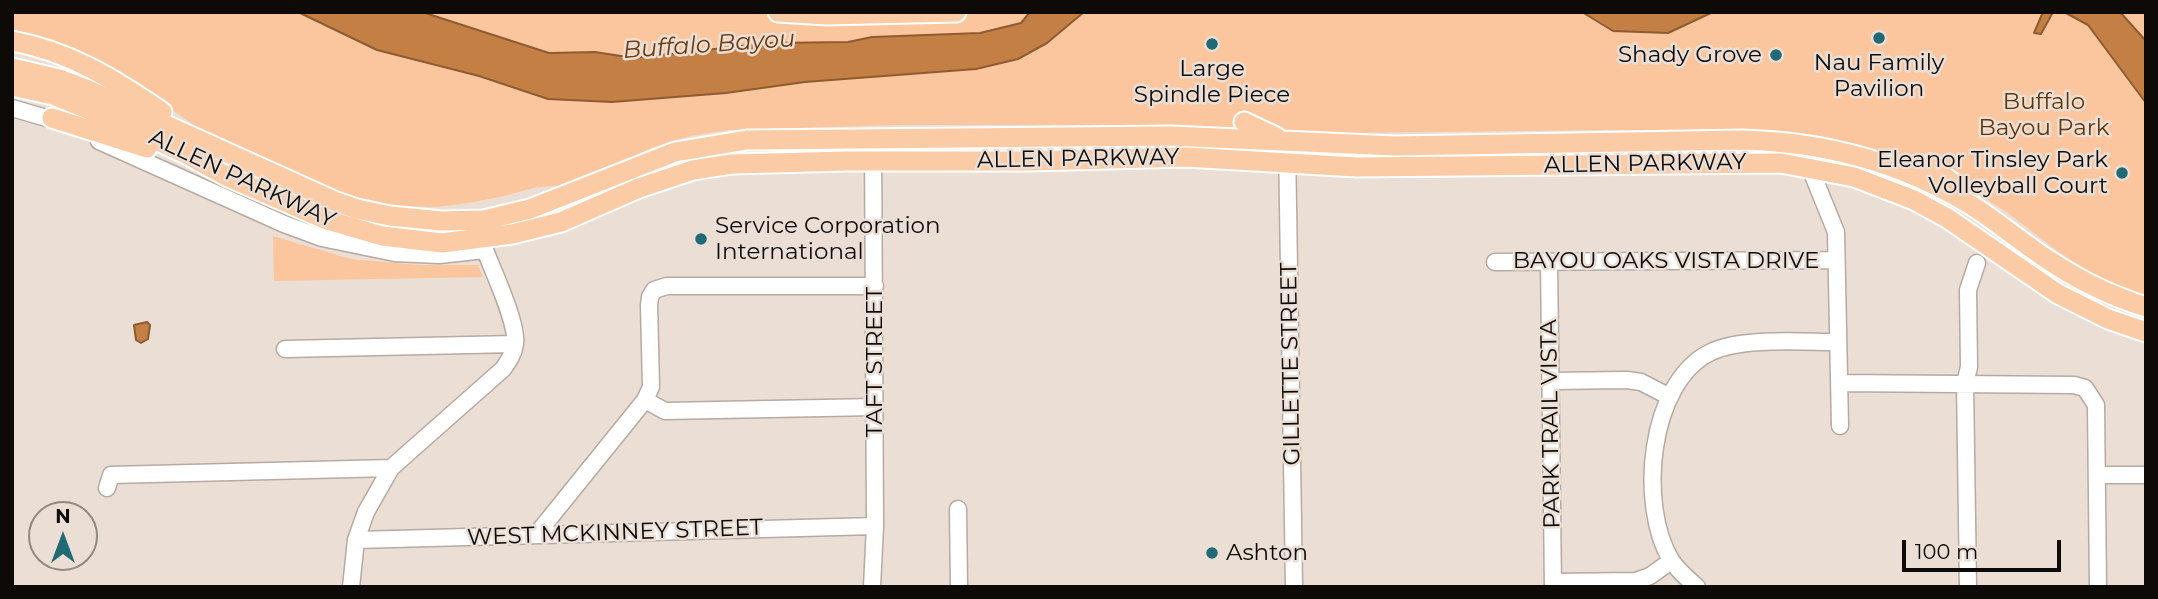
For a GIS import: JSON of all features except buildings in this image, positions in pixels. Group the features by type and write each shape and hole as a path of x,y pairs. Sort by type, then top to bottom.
{"main road":[{"path":"778,12 826,15 956,12"},
{"path":"12,41 57,52 85,64 128,89 206,143"},
{"name":"ALLEN PARKWAY","path":"12,68 49,76 88,90 300,187 357,209 390,216 442,221 484,220 530,209 676,152 709,145 768,139 1171,136 1395,146 1742,140 1815,146 1872,160 1922,179 1974,207 2090,285 2146,307"},
{"name":"ALLEN PARKWAY","path":"12,86 53,95 103,115 226,176 327,220 382,236 442,243 478,240 561,222 639,188 693,170 732,164 1030,161 1186,156 1356,167 1755,163 1810,168 1854,177 1914,200 1947,218 2058,294 2108,319 2146,331"},
{"path":"51,118 130,141 226,176"},
{"path":"1244,122 1287,142"},
{"path":"1931,164 1947,179 1995,209 2030,247"},
{"path":"485,250 513,244 561,222"}],"street":[{"path":"12,108 51,118 284,224 322,238 395,253 439,255 485,250 514,330 516,344 503,369 391,468 366,512 356,540 351,587"},
{"name":"TAFT STREET","path":"872,587 875,526 873,138"},
{"name":"GILLETTE STREET","path":"1287,142 1294,587"},
{"path":"1810,168 1836,232 1840,426"},
{"name":"BAYOU OAKS VISTA DRIVE","path":"1495,262 1836,260"},
{"name":"PARK TRAIL VISTA","path":"1549,262 1553,584"},
{"path":"1968,587 1965,383 1969,367 1968,290 1977,263"},
{"path":"536,535 645,400 651,387 650,297 654,290 660,287 875,286"},
{"path":"1697,587 1671,561 1657,524 1653,483 1657,435 1670,397 1695,363 1710,352 1735,344 1838,342"},
{"path":"285,349 516,344"},
{"path":"1551,381 1627,380 1641,382 1670,397"},
{"path":"1839,383 2074,385 2085,388 2096,405 2098,587"},
{"path":"645,400 665,411 874,407"},
{"path":"107,488 111,475 391,468"},
{"path":"2097,475 2146,475"},
{"path":"958,509 959,587"},
{"name":"WEST MCKINNEY STREET","path":"356,540 875,526"},
{"path":"1553,584 1636,581 1650,576 1671,561"}],"green space":[{"name":"Buffalo Bayou Park","path":"12,12 2146,12 2146,297 2094,275 2008,213 1958,181 1939,177 1898,156 1869,148 1827,137 1775,131 1349,133 1229,127 1100,125 902,125 729,130 691,136 657,146 568,185 537,187 500,197 437,207 371,202 337,193 210,136 127,79 12,33"},
{"path":"273,236 351,259 419,265 478,265 483,277 274,281"}],"shaded area":[{"path":"298,12 422,12 549,53 595,52 634,58 768,43 848,42 872,37 980,33 1021,23 1030,12 1084,12 1047,43 1018,59 976,69 805,82 726,93 612,102 548,99 479,76 377,50"},
{"path":"1582,12 1713,12 1668,33 1613,31"},
{"path":"2043,12 2053,12 2041,34 2034,33"},
{"path":"2064,12 2120,12 2146,41 2146,103 2088,25"},
{"path":"147,322 150,325 148,339 141,343 136,340 134,325"}],"place":[{"name":"Nau Family Pavilion","path":"1879,38"},
{"name":"Large Spindle Piece","path":"1212,44"},
{"name":"Shady Grove","path":"1776,55"},
{"name":"Eleanor Tinsley Park Volleyball Court","path":"2122,173"},
{"name":"Service Corporation International","path":"701,239"},
{"name":"Ashton","path":"1212,553"}],"water label":[{"name":"Buffalo Bayou","path":"709,45"}]}
